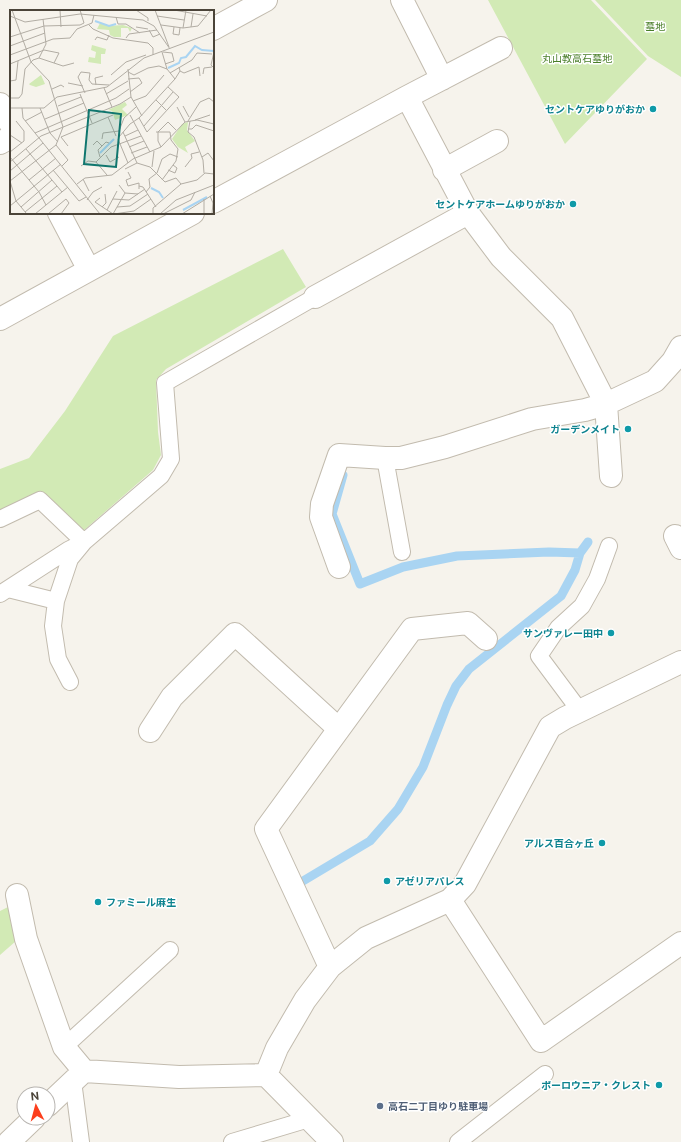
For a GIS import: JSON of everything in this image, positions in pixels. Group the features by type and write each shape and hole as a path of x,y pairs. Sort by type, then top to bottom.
{"street":[{"path":"214,28 266,0"},
{"path":"402,0 442,79"},
{"path":"214,201 407,97 502,48"},
{"path":"407,97 444,170 468,213 501,257 562,318 606,404 611,476"},
{"path":"0,104 10,123"},
{"path":"0,143 10,138"},
{"path":"444,170 497,141"},
{"path":"315,297 468,213"},
{"path":"59,214 89,270"},
{"path":"0,319 191,214"},
{"path":"339,567 321,518 322,504 338,455 402,458 445,447 532,419 585,410 606,404 655,381 673,361 681,347"},
{"path":"330,967 266,829 412,629 468,623 486,639"},
{"path":"150,731 172,697 236,634 339,729"},
{"path":"266,1075 277,1048 305,1000 330,967 366,938 450,900 465,884 550,727 681,662"},
{"path":"17,895 26,939 64,1048 79,1076"},
{"path":"450,900 541,1041 681,943"},
{"path":"56,1098 79,1076 179,1077 266,1075 332,1142"},
{"path":"9,1142 26,1126"}],"lane":[{"path":"70,682 58,659 53,626 56,601 70,559 84,542 161,476 171,458 165,383 315,297"},
{"path":"385,458 402,552"},
{"path":"0,518 40,500 84,542"},
{"path":"4,591 68,550 84,542"},
{"path":"580,711 539,656 558,628 582,606 597,579 609,546"},
{"path":"4,591 56,601"},
{"path":"64,1048 170,950"},
{"path":"458,1142 545,1074"},
{"path":"79,1076 81,1142"},
{"path":"232,1142 309,1119"}],"green space":[{"name":"丸山教高石墓地","path":"488,0 591,0 647,59 565,144"},
{"name":"墓地","path":"595,0 681,0 681,77 648,56"},
{"path":"283,249 306,287 166,369 156,380 158,432 161,455 153,470 83,531 43,493 0,513 0,469 29,458 65,411 113,336"},
{"path":"10,906 10,918 16,941 0,955 0,911"}],"waterway":[{"path":"343,475 332,514 360,584 403,567 457,556 549,552 580,553"},
{"path":"303,881 370,841 398,809 423,767 456,686 469,669 561,596 575,570 580,553 588,542"}],"place":[{"name":"セントケアゆりがおか","path":"653,109"},
{"name":"セントケアホームゆりがおか","path":"573,204"},
{"name":"ガーデンメイト","path":"628,429"},
{"name":"サンヴァレー田中","path":"611,633"},
{"name":"アルス百合ヶ丘","path":"602,843"},
{"name":"アゼリアパレス","path":"387,881"},
{"name":"ファミール麻生","path":"98,902"},
{"name":"ポーロウニア・クレスト","path":"659,1085"},
{"name":"高石二丁目ゆり駐車場","path":"380,1106"}]}
